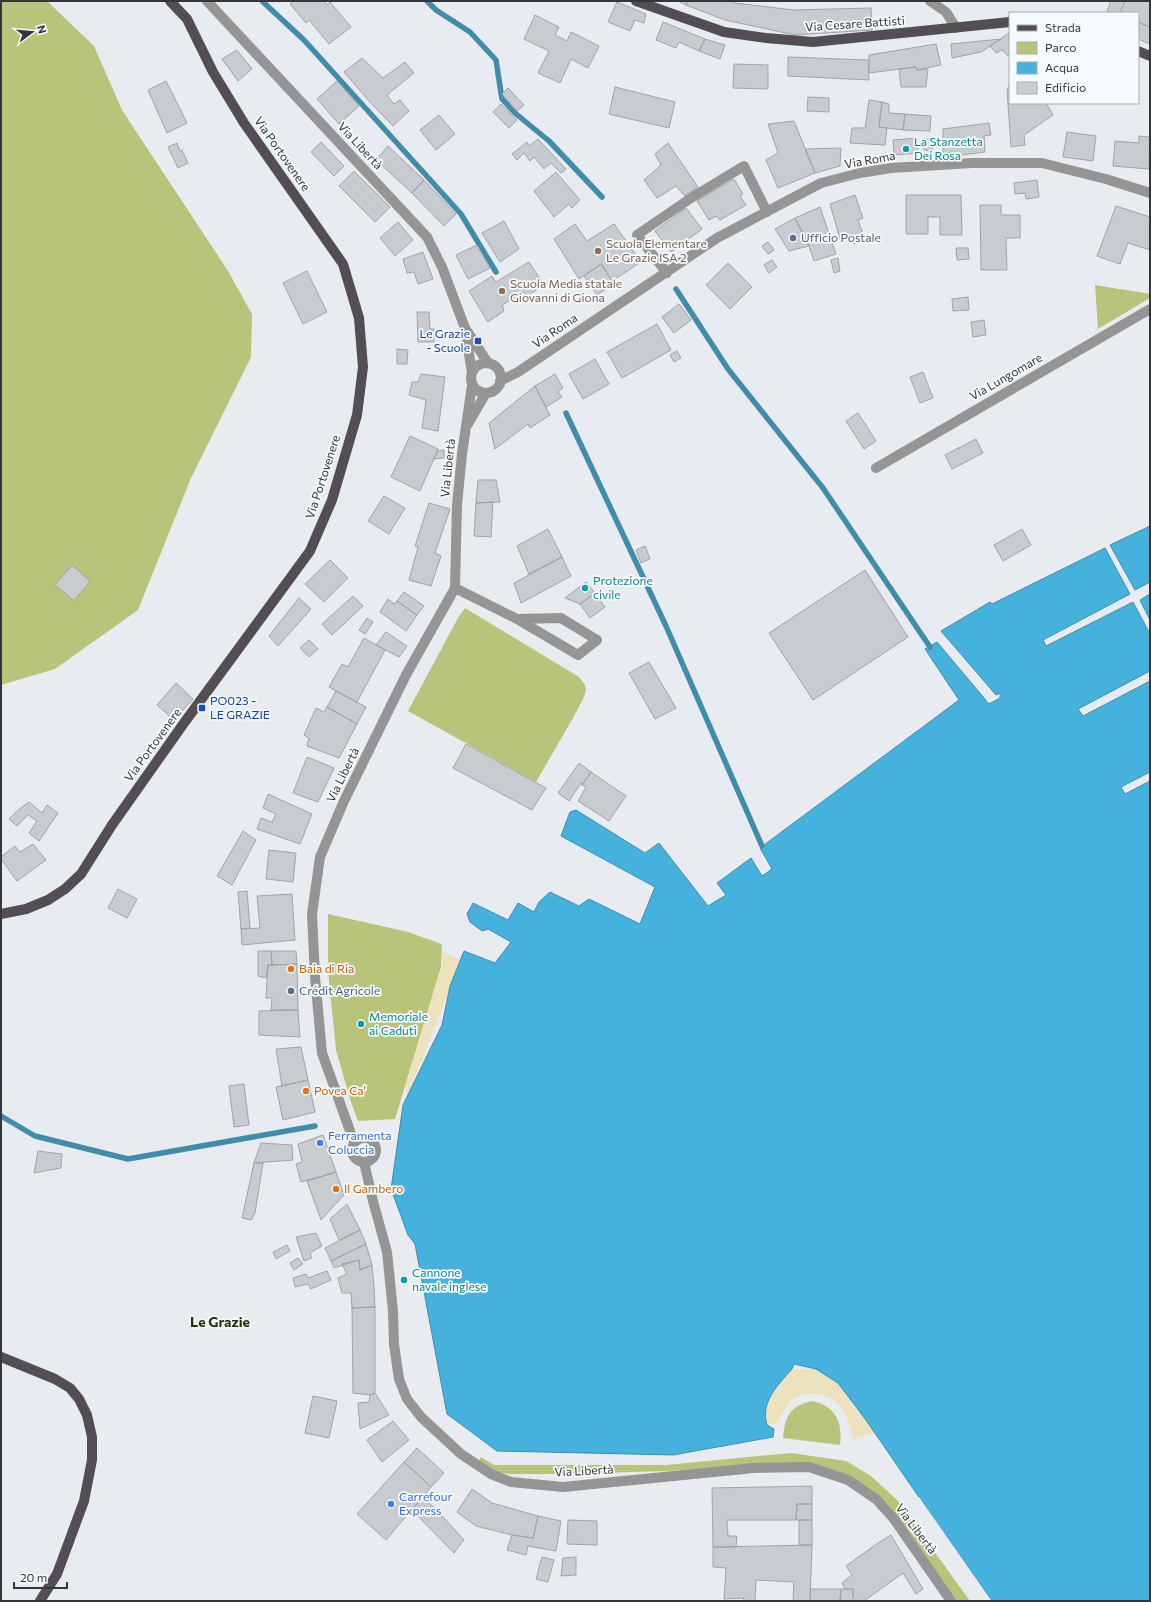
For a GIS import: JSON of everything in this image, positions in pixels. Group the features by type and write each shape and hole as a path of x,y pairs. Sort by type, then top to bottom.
{"main road":[{"name":"Via Portovenere","path":"1,914 26,909 48,900 65,889 81,874 112,825 180,729 310,551 332,500 357,415 363,367 360,318 343,264 244,123 213,72 187,19 170,1"},
{"name":"Via Cesare Battisti","path":"636,1 724,32 766,38 813,42 1009,22"},
{"path":"1139,51 1150,56"},
{"path":"1,1357 55,1379 70,1388 79,1399 87,1415 92,1437 92,1460 84,1501 57,1574 40,1601"}],"street":[{"name":"Via Libertà","path":"207,1 427,237 442,267 465,328 472,373"},
{"path":"930,1 946,12 956,28"},
{"name":"Via Roma","path":"500,381 518,372 717,238 821,183 891,168 972,163 1042,163 1106,179 1150,193"},
{"path":"667,273 637,235 691,198 744,166 767,212"},
{"name":"Via Lungomare","path":"876,468 1150,309"},
{"name":"Via Libertà","path":"465,328 492,365"},
{"path":"492,365 499,372 500,381 495,390 486,393 478,391 472,384 471,376 478,365 492,365 518,372"},
{"name":"Via Libertà","path":"354,1142 322,1053 321,1046 315,977 312,914 320,857 344,801 406,675 455,588 457,505 465,430 472,384"},
{"name":"Via Libertà","path":"465,430 486,393"},
{"path":"455,588 517,619 578,655 597,640 561,618 517,619"},
{"path":"365,1138 373,1141 376,1153 374,1157 371,1160 359,1162 353,1157 351,1149 354,1142 357,1139 365,1138"},
{"name":"Via Libertà","path":"364,1162 387,1252 393,1311 394,1344 399,1379 407,1399 421,1417 461,1454 491,1474 511,1482 563,1487 754,1468 809,1467 848,1480 876,1499 894,1519 951,1601"}],"green space":[{"path":"1,1 47,1 94,46 122,110 228,271 252,314 251,357 191,478 138,610 55,669 1,685"},
{"path":"1095,285 1150,294 1150,298 1098,329"},
{"path":"465,608 579,677 585,685 586,690 584,697 536,782 408,711 458,618"},
{"path":"328,914 408,932 442,944 441,967 395,1119 358,1121 351,1102 336,1050 328,971"},
{"path":"812,1401 827,1407 836,1417 839,1423 841,1437 840,1445 783,1438 785,1424 790,1413 798,1406"},
{"path":"791,1453 846,1461 871,1476 897,1500 970,1601 953,1601 879,1496 793,1463 667,1471 511,1474 492,1472 478,1463 481,1457 494,1465 666,1465"}],"sand":[{"path":"442,952 461,960 408,1095 405,1087 441,967"},
{"path":"792,1369 816,1369 838,1383 856,1411 875,1432 853,1439 843,1410 839,1405 834,1400 814,1394 807,1394 794,1399 781,1415 779,1422 767,1425 765,1407 780,1383"}],"water":[{"path":"1150,526 1150,582 1135,590 1110,545"},
{"path":"1105,548 1130,594 1043,640 1046,646 1133,602 1150,634 1150,671 1078,709 1083,716 1150,681 1150,772 1121,787 1125,794 1150,781 1150,1601 992,1601 868,1423 838,1383 816,1369 794,1364 792,1369 772,1394 768,1401 765,1417 767,1425 774,1429 773,1437 673,1455 497,1451 447,1414 415,1244 408,1235 391,1189 403,1105 442,1025 450,986 464,951 495,963 511,942 488,929 482,931 470,922 467,914 473,903 508,920 518,903 534,912 539,902 550,892 579,906 589,899 640,924 655,887 561,836 570,812 576,810 645,853 659,843 708,906 726,895 717,883 751,858 762,876 772,869 760,848 959,700 925,649 937,642 989,704 1000,698 1000,693 996,695 941,631 990,602 992,604"},
{"path":"1150,594 1150,620 1140,600"}],"pier":[{"path":"919,1497 992,1601 989,1601 957,1558 917,1498"}],"building":[{"path":"294,1 324,1 327,5 330,2 351,27 329,44 309,20 306,23 290,4"},
{"path":"678,1 688,1 686,5"},
{"path":"688,1 729,1 794,10 871,8 872,30 795,35 725,20 686,5"},
{"path":"1111,1 1125,1 1120,12 1107,11"},
{"path":"1125,1 1150,1 1150,27 1139,22 1139,12 1120,12"},
{"path":"617,2 646,14 644,23 635,20 630,31 608,22"},
{"path":"535,15 559,27 555,35 567,41 571,32 599,46 588,68 571,59 560,83 538,73 549,51 524,39"},
{"path":"663,22 705,39 699,51 679,42 676,48 656,40"},
{"path":"1139,22 1150,27 1150,44 1139,39"},
{"path":"1009,33 1008,56 1002,50 996,53 990,46"},
{"path":"705,39 725,45 720,59 699,51"},
{"path":"1001,39 981,52 952,58 951,44"},
{"path":"936,44 941,65 917,70 916,67 869,73 869,55"},
{"path":"237,50 252,69 238,81 222,59"},
{"path":"788,57 868,60 869,80 788,76"},
{"path":"362,58 383,78 405,62 414,73 387,95 394,104 400,100 409,111 393,126 344,72"},
{"path":"734,64 768,65 768,89 733,88"},
{"path":"916,67 917,70 928,69 926,87 901,87 899,69"},
{"path":"166,81 187,123 167,133 148,90"},
{"path":"337,81 359,106 339,124 317,99"},
{"path":"1009,86 1009,104 1047,104 1053,115 1024,135 1025,145 1011,147 1007,90"},
{"path":"615,87 675,102 669,128 609,114"},
{"path":"508,88 524,105 517,111 502,94"},
{"path":"808,97 829,98 829,112 807,111"},
{"path":"869,100 882,102 879,127 887,128 885,145 850,143 852,128 865,128"},
{"path":"882,102 889,104 889,113 905,114 903,130 879,127"},
{"path":"501,104 517,120 509,128 493,112"},
{"path":"905,114 931,116 930,131 903,130"},
{"path":"439,115 455,134 436,150 420,130"},
{"path":"794,121 815,173 778,188 766,160 778,153 768,124"},
{"path":"989,123 991,135 984,136 985,152 954,156 953,152 943,153 943,129"},
{"path":"1067,132 1096,136 1093,161 1063,157"},
{"path":"1139,136 1150,137 1149,169 1113,166 1115,141 1139,143"},
{"name":"La Stanzetta Dei Rosa","path":"917,138 918,153 894,155 893,140"},
{"path":"538,139 566,169 561,173 551,163 544,169 534,157 530,161 524,153 517,160 512,154 527,142 529,146"},
{"path":"924,139 933,139 932,151 924,150"},
{"path":"321,142 344,166 334,176 311,152"},
{"path":"177,143 180,151 182,150 188,163 178,168 168,147"},
{"path":"668,143 698,187 685,196 676,186 657,198 644,180 661,165 655,154"},
{"path":"388,146 424,180 412,193 376,160"},
{"path":"841,148 840,166 815,173 805,149"},
{"path":"354,171 390,207 375,222 339,186"},
{"path":"556,172 580,200 572,208 569,204 554,217 534,191"},
{"path":"734,179 743,194 740,196 746,205 720,220 716,216 709,220 697,201"},
{"path":"424,180 456,214 444,226 412,193"},
{"path":"1037,180 1039,197 1026,199 1025,193 1015,194 1014,183"},
{"path":"855,195 863,218 858,220 865,240 854,244 850,235 840,239 830,204"},
{"path":"906,195 961,195 962,235 940,235 940,217 928,217 928,234 906,234"},
{"path":"980,205 1001,205 1001,215 1020,215 1020,238 1006,238 1007,270 981,270"},
{"path":"1116,206 1150,217 1150,250 1128,243 1120,264 1097,256"},
{"path":"820,207 836,254 814,261 809,246 795,218"},
{"path":"686,208 702,229 671,252 655,231"},
{"name":"Ufficio Postale","path":"795,218 809,246 789,251 775,229"},
{"path":"504,221 519,249 500,262 482,233"},
{"path":"398,222 413,240 395,256 380,238"},
{"name":"Scuola Elementare Le Grazie ISA 2","path":"575,224 587,241 614,224 641,262 612,281 601,264 579,279 554,239"},
{"path":"768,242 774,250 768,254 762,246"},
{"path":"477,245 490,268 468,279 456,255"},
{"path":"956,248 968,248 969,259 957,260"},
{"path":"423,252 433,279 418,284 414,272 407,273 403,259"},
{"path":"838,258 840,271 834,273 831,260"},
{"path":"772,260 777,267 769,273 764,265"},
{"name":"Scuola Media statale Giovanni di Giona","path":"529,262 544,285 527,296 524,292 502,305 504,311 488,322 469,291 492,276 496,282"},
{"path":"728,263 752,287 730,309 706,285"},
{"path":"601,264 612,281 612,285 597,295 584,276"},
{"path":"307,271 327,312 303,324 283,283"},
{"path":"968,297 969,310 953,311 952,299"},
{"path":"679,304 691,320 674,333 662,317"},
{"path":"417,312 429,312 430,329 434,329 434,342 418,342"},
{"path":"984,320 986,335 973,337 971,322"},
{"path":"657,324 671,350 622,378 607,352"},
{"path":"397,349 408,350 407,364 397,364"},
{"path":"677,351 681,358 674,362 670,355"},
{"path":"595,359 609,384 583,399 569,374"},
{"path":"923,372 933,398 920,403 910,377"},
{"path":"421,374 445,377 438,431 422,428 426,400 409,395 412,382 418,382"},
{"path":"555,374 563,388 558,392 562,397 546,407 535,386"},
{"path":"535,386 550,415 530,428 528,424 495,449 489,423"},
{"path":"858,413 876,441 864,449 846,421"},
{"path":"410,436 438,449 420,491 391,477"},
{"path":"976,439 983,453 952,469 945,455"},
{"path":"444,450 444,458 434,459 438,451"},
{"path":"478,480 496,480 500,502 476,503"},
{"path":"384,496 405,508 389,534 368,521"},
{"path":"493,502 491,537 474,536 476,503"},
{"path":"429,503 450,509 435,553 441,556 431,586 409,580 418,547 415,546"},
{"path":"548,529 562,557 529,574 517,546"},
{"path":"1022,529 1031,545 1003,561 994,545"},
{"path":"645,546 650,559 641,563 636,550"},
{"path":"562,557 571,576 521,603 514,583"},
{"path":"330,560 348,578 324,602 305,584"},
{"path":"72,565 90,581 74,601 55,585"},
{"path":"865,570 908,637 813,700 769,633"},
{"name":"Protezione civile","path":"586,582 595,593 580,604 565,598"},
{"path":"404,592 424,606 417,615 397,601"},
{"name":"Protezione civile","path":"595,593 605,607 590,618 580,604"},
{"path":"353,596 363,606 332,635 322,624"},
{"path":"299,598 311,609 278,646 269,636"},
{"path":"388,599 394,604 397,601 417,615 406,631 380,612"},
{"path":"367,618 373,622 365,634 359,630"},
{"path":"386,632 407,646 399,657 376,645"},
{"path":"364,638 385,650 357,702 329,687 342,664 348,667"},
{"path":"309,640 318,649 309,657 300,648"},
{"path":"649,662 676,708 655,719 629,673"},
{"path":"176,683 193,699 174,720 157,705"},
{"path":"336,691 366,707 357,724 327,707"},
{"path":"327,707 357,724 339,758 307,746 309,738 304,735 316,708 324,712"},
{"path":"466,744 546,788 532,810 453,768"},
{"path":"307,757 334,768 318,802 293,793"},
{"path":"579,763 591,772 582,785 581,783 569,801 558,793"},
{"path":"591,772 626,796 609,821 578,801 586,787 582,785"},
{"path":"268,794 312,814 300,844 257,829 261,818 272,822 276,814 263,808"},
{"path":"29,802 42,813 47,805 58,813 39,841 29,833 37,821 28,815 17,826 9,819"},
{"path":"243,831 256,840 232,885 217,876"},
{"path":"33,844 46,860 17,881 1,857 15,846 20,852"},
{"path":"269,850 296,853 293,882 266,879"},
{"path":"118,889 137,899 127,918 108,908"},
{"path":"247,891 250,928 241,929 238,892"},
{"path":"292,894 295,940 242,945 241,929 260,928 257,896"},
{"path":"258,951 271,951 272,965 268,965 266,978 258,976"},
{"path":"271,951 296,951 297,964 272,965"},
{"path":"297,964 298,1010 271,1010 272,998 266,998 268,965"},
{"path":"298,1010 300,1037 259,1035 259,1011"},
{"path":"301,1047 308,1080 282,1086 276,1049"},
{"path":"308,1080 315,1112 283,1120 276,1087"},
{"path":"244,1084 249,1125 234,1127 229,1086"},
{"path":"323,1135 336,1172 301,1182 296,1164 302,1162 298,1144"},
{"path":"261,1143 292,1145 293,1160 254,1163"},
{"path":"38,1151 62,1154 61,1168 34,1173"},
{"path":"254,1163 263,1163 255,1213 251,1220 242,1218"},
{"path":"336,1172 344,1195 321,1220 307,1181"},
{"path":"347,1204 360,1230 339,1240 330,1219"},
{"path":"360,1230 366,1244 331,1261 325,1248"},
{"path":"316,1233 322,1246 310,1253 312,1258 304,1261 296,1237"},
{"path":"366,1244 372,1265 360,1270 359,1260 334,1268 331,1261"},
{"path":"287,1245 290,1251 276,1259 273,1252"},
{"path":"298,1258 303,1264 294,1270 290,1263"},
{"path":"359,1260 360,1270 372,1265 375,1307 352,1308 351,1293 342,1293 338,1278 347,1274 342,1264"},
{"path":"327,1271 331,1280 311,1289 308,1284 295,1287 293,1278 306,1274 308,1278"},
{"path":"375,1307 375,1393 370,1395 353,1393 352,1308"},
{"path":"375,1393 389,1415 360,1429 358,1403 369,1402 370,1395"},
{"path":"313,1396 337,1401 329,1438 305,1433"},
{"path":"393,1421 409,1440 382,1462 367,1440"},
{"path":"417,1448 444,1473 431,1487 404,1462"},
{"name":"Carrefour Express","path":"404,1462 431,1487 386,1540 357,1514"},
{"path":"812,1486 812,1504 797,1504 796,1520 727,1520 728,1536 737,1536 736,1547 713,1547 712,1488"},
{"path":"472,1489 492,1503 538,1516 533,1538 512,1535 476,1526 457,1512"},
{"path":"423,1498 435,1508 464,1540 454,1553 412,1510"},
{"path":"797,1504 812,1504 812,1520 796,1520"},
{"path":"538,1516 561,1521 556,1551 528,1546 526,1555 507,1550 512,1535 533,1538"},
{"path":"568,1520 597,1521 597,1545 567,1544"},
{"path":"799,1520 812,1520 812,1545 799,1545"},
{"path":"891,1535 923,1589 916,1594 903,1573 864,1601 857,1601 853,1596 853,1589 845,1589 842,1583 852,1575 846,1566"},
{"path":"812,1545 810,1601 793,1601 794,1582 756,1580 755,1601 743,1601 744,1598 724,1599 726,1568 713,1567 713,1547"},
{"path":"542,1557 554,1560 548,1582 536,1579"},
{"path":"576,1557 576,1575 561,1576 563,1558"},
{"path":"811,1589 841,1589 840,1601 810,1601"},
{"path":"841,1589 853,1589 853,1601 840,1601"}],"waterway":[{"path":"262,1 304,40 461,214 496,272"},
{"path":"427,1 436,10 470,32 496,60 502,99 515,113 549,141 602,197"},
{"path":"676,289 728,369 823,488 930,647"},
{"path":"566,413 666,626 762,846"},
{"path":"1,1116 35,1136 128,1159 315,1126"}],"place":[{"name":"La Stanzetta Dei Rosa","path":"906,149"},
{"name":"Ufficio Postale","path":"793,238"},
{"name":"Scuola Elementare Le Grazie ISA 2","path":"598,251"},
{"name":"Scuola Media statale Giovanni di Giona","path":"502,291"},
{"name":"Le Grazie - Scuole","path":"478,341"},
{"name":"Protezione civile","path":"585,588"},
{"name":"PO023 - LE GRAZIE","path":"202,708"},
{"name":"Baia di Ria","path":"291,969"},
{"name":"Crédit Agricole","path":"291,991"},
{"name":"Memoriale ai Caduti","path":"361,1024"},
{"name":"Povea Ca'","path":"306,1091"},
{"name":"Ferramenta Coluccia","path":"320,1143"},
{"name":"Il Gambero","path":"336,1189"},
{"name":"Cannone navale inglese","path":"404,1280"},
{"name":"Carrefour Express","path":"391,1504"}],"district":[{"name":"Le Grazie","path":"220,1322"}]}
